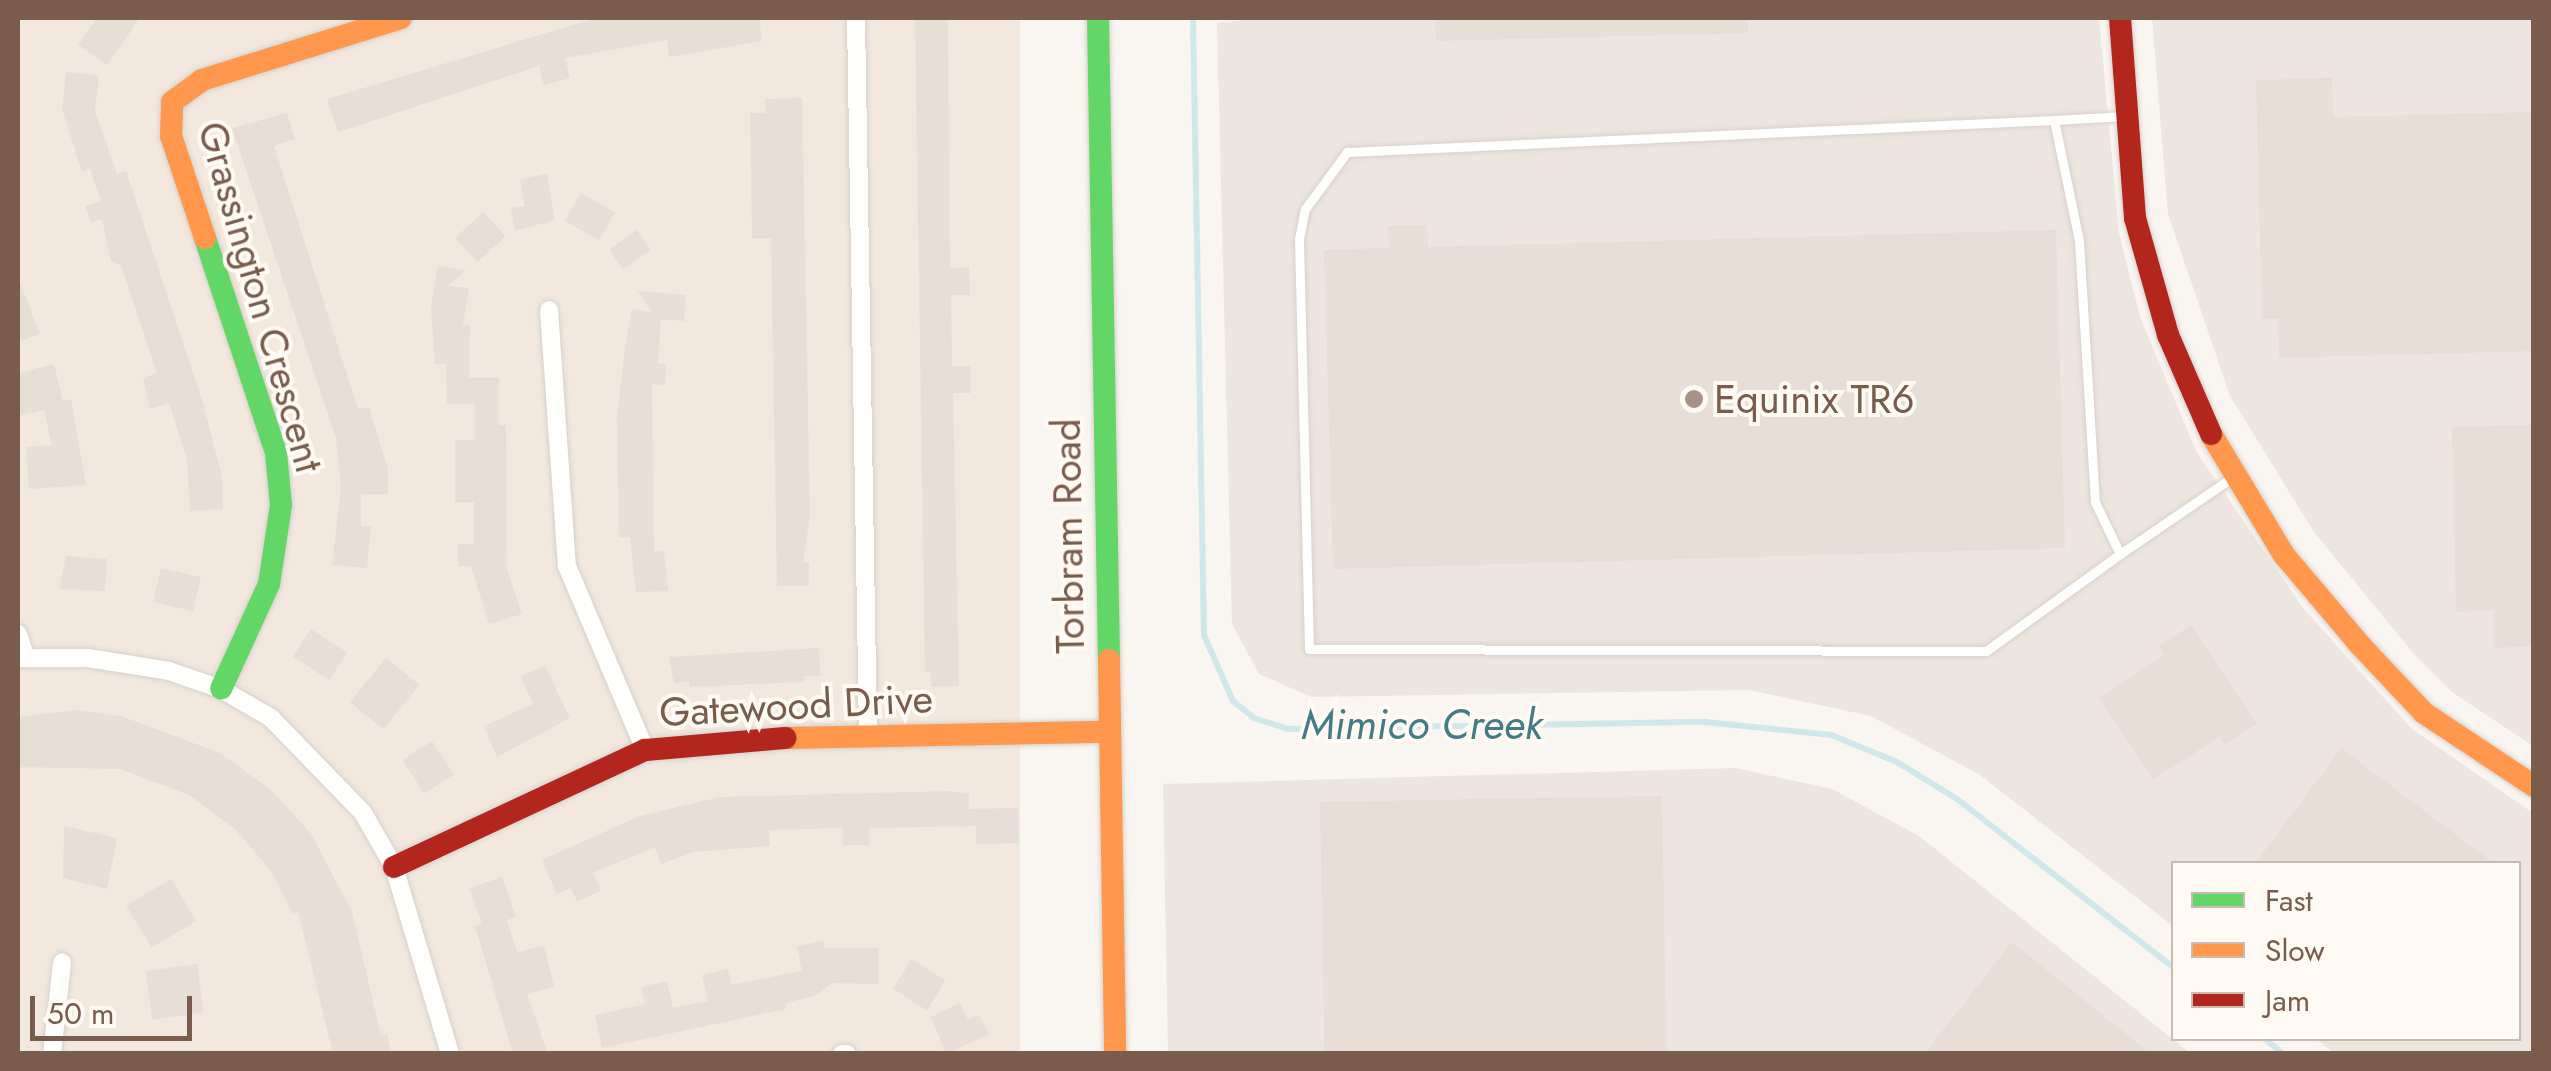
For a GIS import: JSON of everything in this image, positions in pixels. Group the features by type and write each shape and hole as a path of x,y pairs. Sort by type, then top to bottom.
{"street":[{"name":"Grassington Crescent","path":"221,689 269,584 281,505 276,453 171,136 172,102 202,80 401,18"},
{"path":"856,18 868,734"},
{"name":"Torbram Road","path":"1098,18 1115,1054"},
{"path":"2120,18 2135,218 2168,335 2234,476 2284,554 2424,712 2534,786"},
{"path":"549,310 567,566 645,750"},
{"path":"18,634 21,657 123,663 221,689 271,718 328,770 394,868 450,1054"},
{"name":"Gatewood Drive","path":"394,868 645,750 868,734 1108,732"},
{"path":"52,1054 62,963"}],"lane":[{"path":"2127,116 1347,152 1305,209 1299,239 1309,649 1986,651 2234,476"},
{"path":"2054,120 2080,241 2095,502 2120,554"}],"shaded area":[{"path":"18,18 1020,18 1020,1053 18,1053"},
{"path":"1260,18 2099,18 2119,233 2140,317 2197,453 2303,608 2412,729 2533,813 2533,1053 2335,1053 2319,1041 2521,1041 2521,861 2171,861 2171,924 1980,775 1871,716 1749,690 1311,697 1259,674 1232,624 1217,23"},
{"path":"2152,18 2533,18 2533,746 2452,692 2414,654 2314,532 2230,396 2168,214"},
{"path":"1736,768 1832,789 1919,836 2190,1053 1168,1053 1163,784"}],"building":[{"path":"97,18 140,18 107,65 78,45"},
{"path":"596,18 759,18 762,41 669,57 667,40 565,58 570,78 544,85 539,66 338,132 327,99"},
{"path":"915,18 948,18 950,268 969,267 970,295 951,295 952,366 970,366 971,393 953,393 959,686 931,687 930,672 925,672"},
{"path":"1435,18 1747,18 1748,33 1436,41"},
{"path":"66,72 99,76 95,111 117,174 126,171 202,400 222,476 223,509 190,511 187,459 169,403 150,409 143,378 157,373 121,265 111,262 102,219 91,223 85,206 101,201 90,169 82,172 62,109"},
{"path":"2332,78 2333,117 2534,112 2534,351 2279,358 2278,319 2262,319 2256,80"},
{"path":"802,98 810,516 803,562 809,563 809,586 777,586 771,238 752,238 750,113 766,113 765,99"},
{"path":"287,113 295,139 274,146 358,409 369,407 388,469 388,494 361,494 361,526 371,526 367,568 332,565 341,488 336,438 232,128"},
{"path":"547,174 555,220 515,231 511,208 525,206 520,179"},
{"path":"581,193 615,212 599,240 565,221"},
{"path":"483,212 506,236 478,262 455,238"},
{"name":"Equinix TR6","path":"1427,225 1428,247 2056,230 2065,548 1333,569 1324,250 1389,248 1388,226"},
{"path":"637,230 651,250 623,269 609,250"},
{"path":"438,266 466,270 448,286 469,288 463,325 470,325 469,378 499,378 499,425 506,425 507,569 522,614 489,624 471,566 458,566 458,544 474,544 474,502 455,502 455,440 475,440 475,404 447,404 446,364 435,364 431,307"},
{"path":"18,277 40,334 18,342"},
{"path":"638,291 686,295 684,321 661,319 658,363 666,364 665,385 652,384 654,552 664,551 668,591 636,592 630,537 619,537 617,415 626,341 632,309 652,312"},
{"path":"54,364 63,401 71,399 86,485 29,489 26,447 52,445 44,410 18,416 18,373"},
{"path":"2534,425 2534,646 2494,648 2494,610 2456,612 2452,427"},
{"path":"66,556 107,559 105,591 59,589"},
{"path":"161,568 201,577 193,611 153,602"},
{"path":"2191,625 2257,724 2224,745 2219,737 2153,780 2099,698 2165,654 2159,646"},
{"path":"311,629 347,652 329,680 293,657"},
{"path":"819,648 820,676 804,676 805,682 690,687 689,681 674,684 669,657"},
{"path":"386,658 419,685 384,729 350,702"},
{"path":"545,666 570,718 497,757 484,726 533,704 521,676"},
{"path":"76,710 121,716 220,753 272,791 312,835 352,912 381,1036 387,1034 392,1054 333,1054 298,911 293,914 272,872 235,829 189,795 120,769 18,767 18,717"},
{"path":"432,741 454,775 424,794 403,760"},
{"path":"2341,748 2491,861 2257,861"},
{"path":"950,791 969,794 969,809 1018,808 1019,843 976,844 976,826 869,828 869,845 843,845 843,828 769,830 770,846 693,852 661,864 655,847 593,873 601,891 577,901 571,888 557,894 542,860 640,816 720,797"},
{"path":"1662,796 1667,1054 1324,1054 1320,802"},
{"path":"64,826 117,838 107,889 63,878"},
{"path":"502,877 516,917 507,920 517,952 544,946 554,987 527,994 548,1054 513,1054 475,926 482,924 469,888"},
{"path":"171,879 196,921 152,948 126,906"},
{"path":"823,941 825,948 879,948 878,984 832,983 815,996 785,1003 786,1009 602,1048 595,1015 645,1004 641,987 667,981 673,1008 708,1001 702,975 728,969 731,985 802,971 797,946"},
{"path":"2012,942 2151,1054 1924,1054"},
{"path":"912,959 946,981 926,1010 893,988"},
{"path":"197,964 204,1013 152,1020 146,971"},
{"path":"960,1003 968,1020 979,1015 989,1034 946,1054 931,1017"}],"waterway":[{"name":"Mimico Creek","path":"1193,18 1204,635 1233,701 1254,718 1288,729 1705,722 1831,735 1897,762 1957,799 2171,966"},
{"name":"Mimico Creek","path":"2268,1041 2283,1054"}],"traffic: fast":[{"path":"1098,18 1109,660"},
{"path":"205,238 276,453 281,505 269,584 221,689"}],"traffic: slow":[{"path":"205,238 171,136 172,102 202,80 401,18"},
{"path":"2211,434 2284,555 2360,645 2424,713 2534,786"},
{"path":"1109,660 1115,1054"},
{"path":"785,738 1108,732"}],"traffic: jam":[{"path":"2120,18 2135,218 2168,335 2211,434"},
{"path":"394,867 645,750 785,738"}],"place":[{"name":"Equinix TR6","path":"1694,399"}]}
